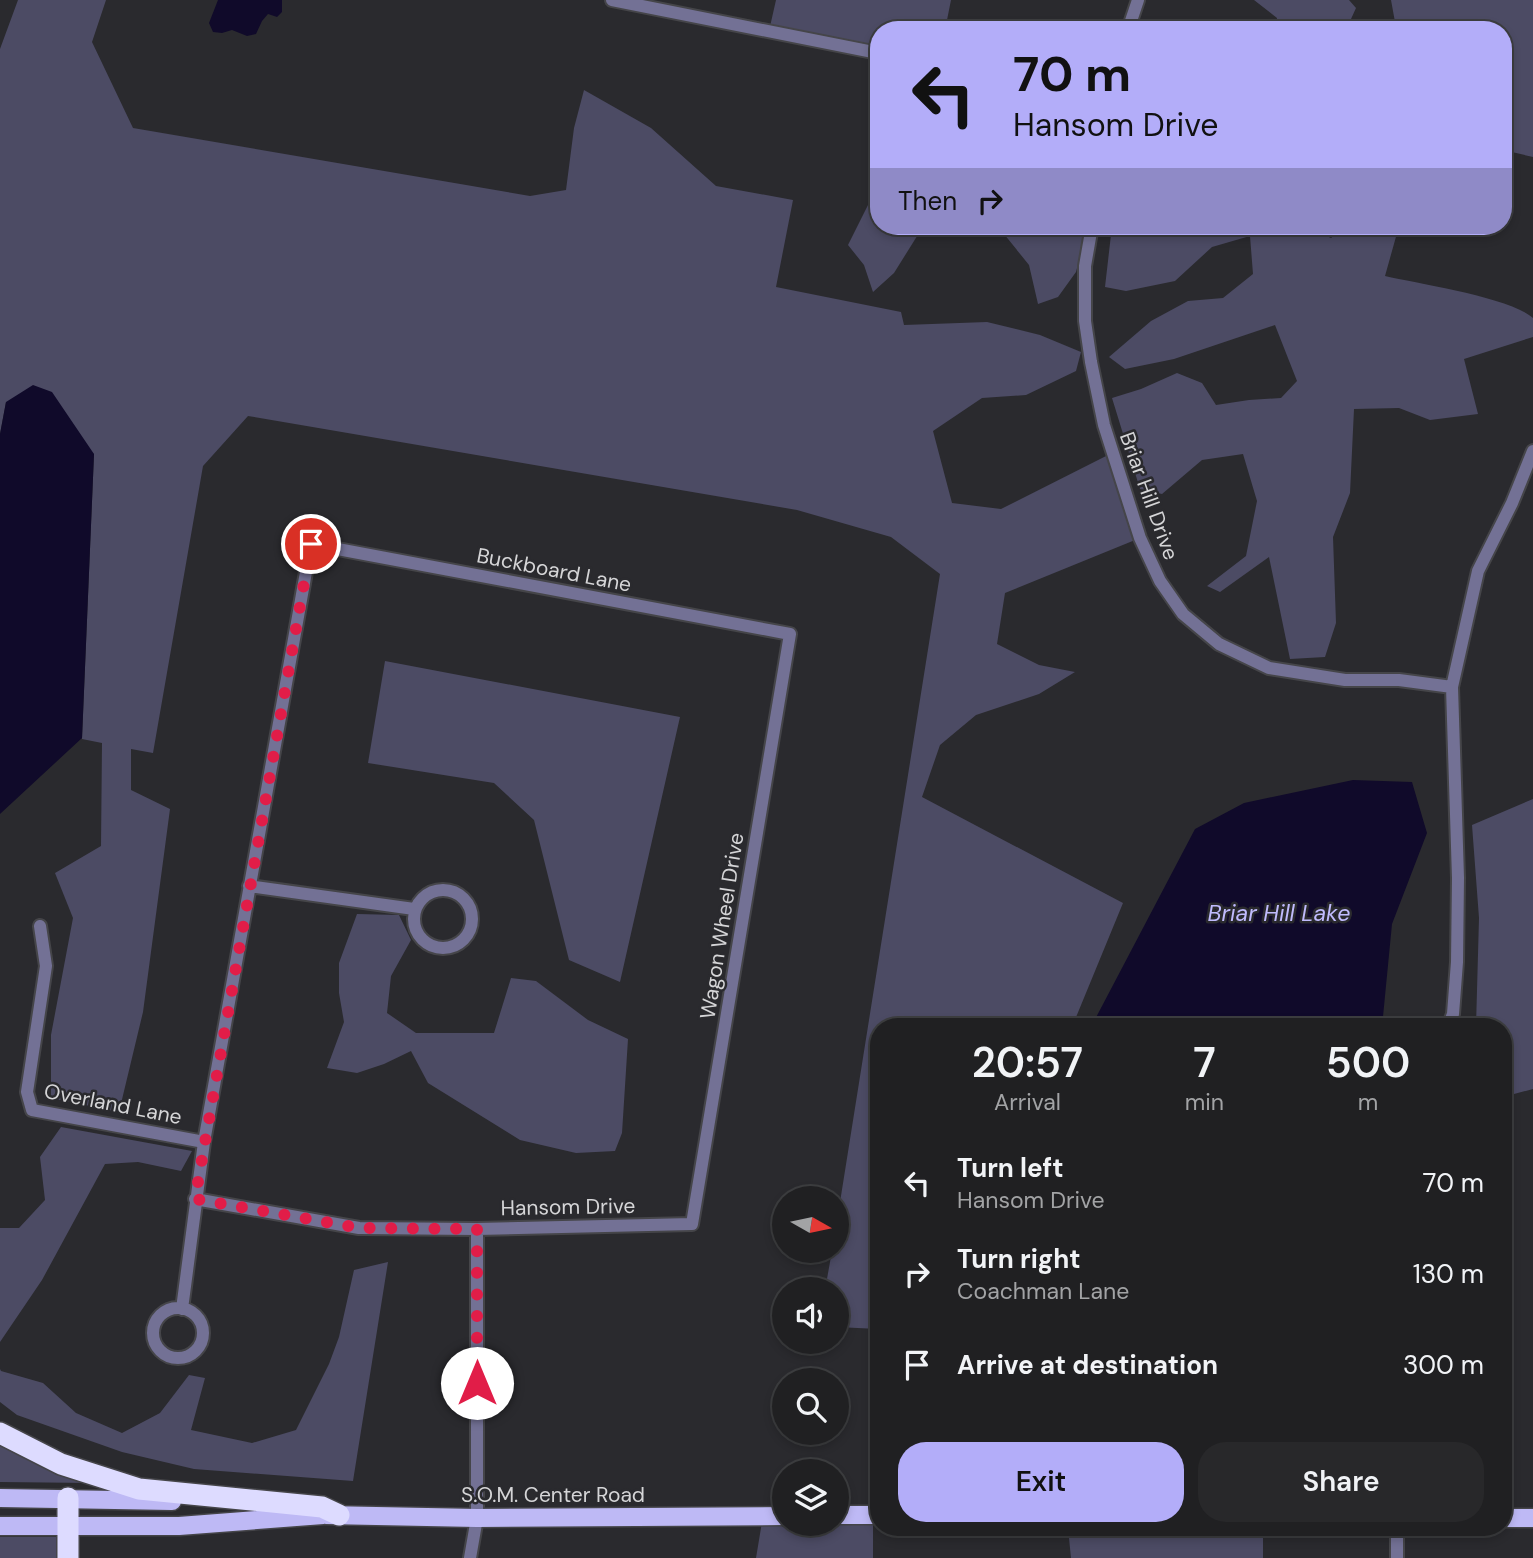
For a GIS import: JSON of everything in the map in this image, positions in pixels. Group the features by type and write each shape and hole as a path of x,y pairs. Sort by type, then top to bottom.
{"highway":[{"path":"0,1433 61,1464 139,1489 322,1507 331,1515"},
{"path":"68,1498 68,1558"}],"main road":[{"name":"S.O.M. Center Road","path":"0,1498 179,1502 331,1515 477,1518 772,1516"},
{"name":"S.O.M. Center Road","path":"0,1526 179,1527 331,1515"},
{"path":"849,1516 870,1515"},
{"path":"1512,1518 1533,1518"}],"street":[{"path":"612,0 870,51"},
{"path":"1131,21 1138,0"},
{"name":"Briar Hill Drive","path":"1090,235 1085,267 1085,321 1090,362 1104,425 1140,538 1160,581 1183,614 1219,644 1269,668 1345,680 1399,680 1452,687"},
{"path":"1451,1018 1458,919 1452,687 1478,571 1512,503 1533,451"},
{"name":"Buckboard Lane","path":"249,886 311,544 790,634"},
{"name":"Wagon Wheel Drive","path":"692,1224 790,634"},
{"path":"182,1309 204,1142 249,886 414,909"},
{"path":"435,890 454,892 468,904 472,923 469,933 456,946 446,949 427,944 415,929 414,909 426,894 435,890"},
{"name":"Overland Lane","path":"40,926 47,967 27,1093 32,1110 204,1142"},
{"name":"Hansom Drive","path":"195,1199 359,1228 477,1229 692,1224"},
{"path":"470,1558 477,1518 477,1229"},
{"path":"182,1309 197,1317 201,1324 202,1340 199,1348 186,1357 169,1357 157,1346 153,1331 155,1323 166,1311 182,1309"},
{"path":"1396,1558 1397,1536"}],"shaded area":[{"path":"18,0 106,0 92,42 133,128 530,196 566,190 574,128 584,90 651,128 716,186 793,200 776,287 901,312 904,325 987,322 1040,335 1081,352 1076,371 1026,395 982,398 933,431 952,503 1001,509 1112,453 1140,538 1005,593 997,644 1039,665 1075,672 1039,694 976,715 940,745 922,797 1123,903 1076,1018 870,1018 870,1329 849,1328 849,1277 827,1277 830,1264 849,1264 849,1186 843,1186 940,574 891,537 797,510 248,416 203,466 153,753 131,749 131,790 170,809 143,1012 119,1112 51,1098 51,1035 73,918 55,873 101,846 102,743 82,739 94,454 6,402 0,434 0,49"},
{"path":"776,0 951,0 947,21 870,21 870,51 769,31"},
{"path":"1254,0 1349,0 1356,8 1350,21 1277,21 1277,18"},
{"path":"1391,0 1533,0 1533,157 1512,152 1512,21 1395,21"},
{"path":"870,201 870,235 918,235 894,273 873,292 864,265 848,245"},
{"path":"1005,235 1086,235 1076,272 1058,297 1038,304 1029,265"},
{"path":"1111,235 1324,235 1331,238 1335,235 1396,235 1385,276 1485,298 1521,310 1533,318 1533,337 1464,359 1478,414 1430,420 1399,408 1354,409 1350,493 1333,537 1336,623 1325,657 1290,659 1269,557 1220,592 1207,586 1246,556 1257,501 1243,454 1202,460 1162,494 1140,489 1112,398 1177,373 1202,383 1216,405 1281,398 1297,381 1275,325 1174,359 1125,369 1109,357 1151,321 1188,301 1223,298 1253,274 1250,236 1212,247 1175,281 1126,291 1105,287"},
{"path":"385,661 680,717 620,982 569,960 534,820 494,783 368,763"},
{"path":"1533,799 1533,1089 1512,1095 1512,1018 1476,1018 1479,918 1472,825"},
{"path":"357,914 399,915 411,940 391,976 387,1013 416,1033 494,1033 511,978 536,981 588,1020 628,1039 622,1133 615,1151 576,1153 520,1140 428,1083 411,1051 357,1073 327,1068 344,1022 339,993 339,963"},
{"path":"61,1127 192,1151 181,1171 138,1162 105,1164 42,1280 0,1342 0,1228 19,1228 45,1200 40,1157"},
{"path":"388,1262 353,1481 194,1469 122,1452 17,1415 0,1402 0,1369 43,1383 76,1413 122,1433 160,1413 189,1375 205,1378 191,1430 252,1443 296,1430 329,1364 339,1337 354,1270"},
{"path":"0,1436 92,1483 0,1482"},
{"path":"849,1515 870,1515 873,1558 756,1558 763,1516 772,1519 772,1536 849,1536"},
{"path":"1069,1536 1263,1536 1263,1558 1071,1558"},
{"path":"0,1537 61,1537 63,1558 0,1558"}],"water":[{"path":"218,0 282,0 282,12 277,17 268,14 256,34 247,36 232,30 213,32 209,23"},
{"path":"33,385 52,392 94,454 82,738 0,814 0,434 6,402"},
{"name":"Briar Hill Lake","path":"1353,780 1412,782 1427,833 1392,924 1383,1018 1096,1018 1195,829 1244,803"}],"route":[{"path":"311,544 195,1199 359,1228 477,1229 477,1383"}]}
